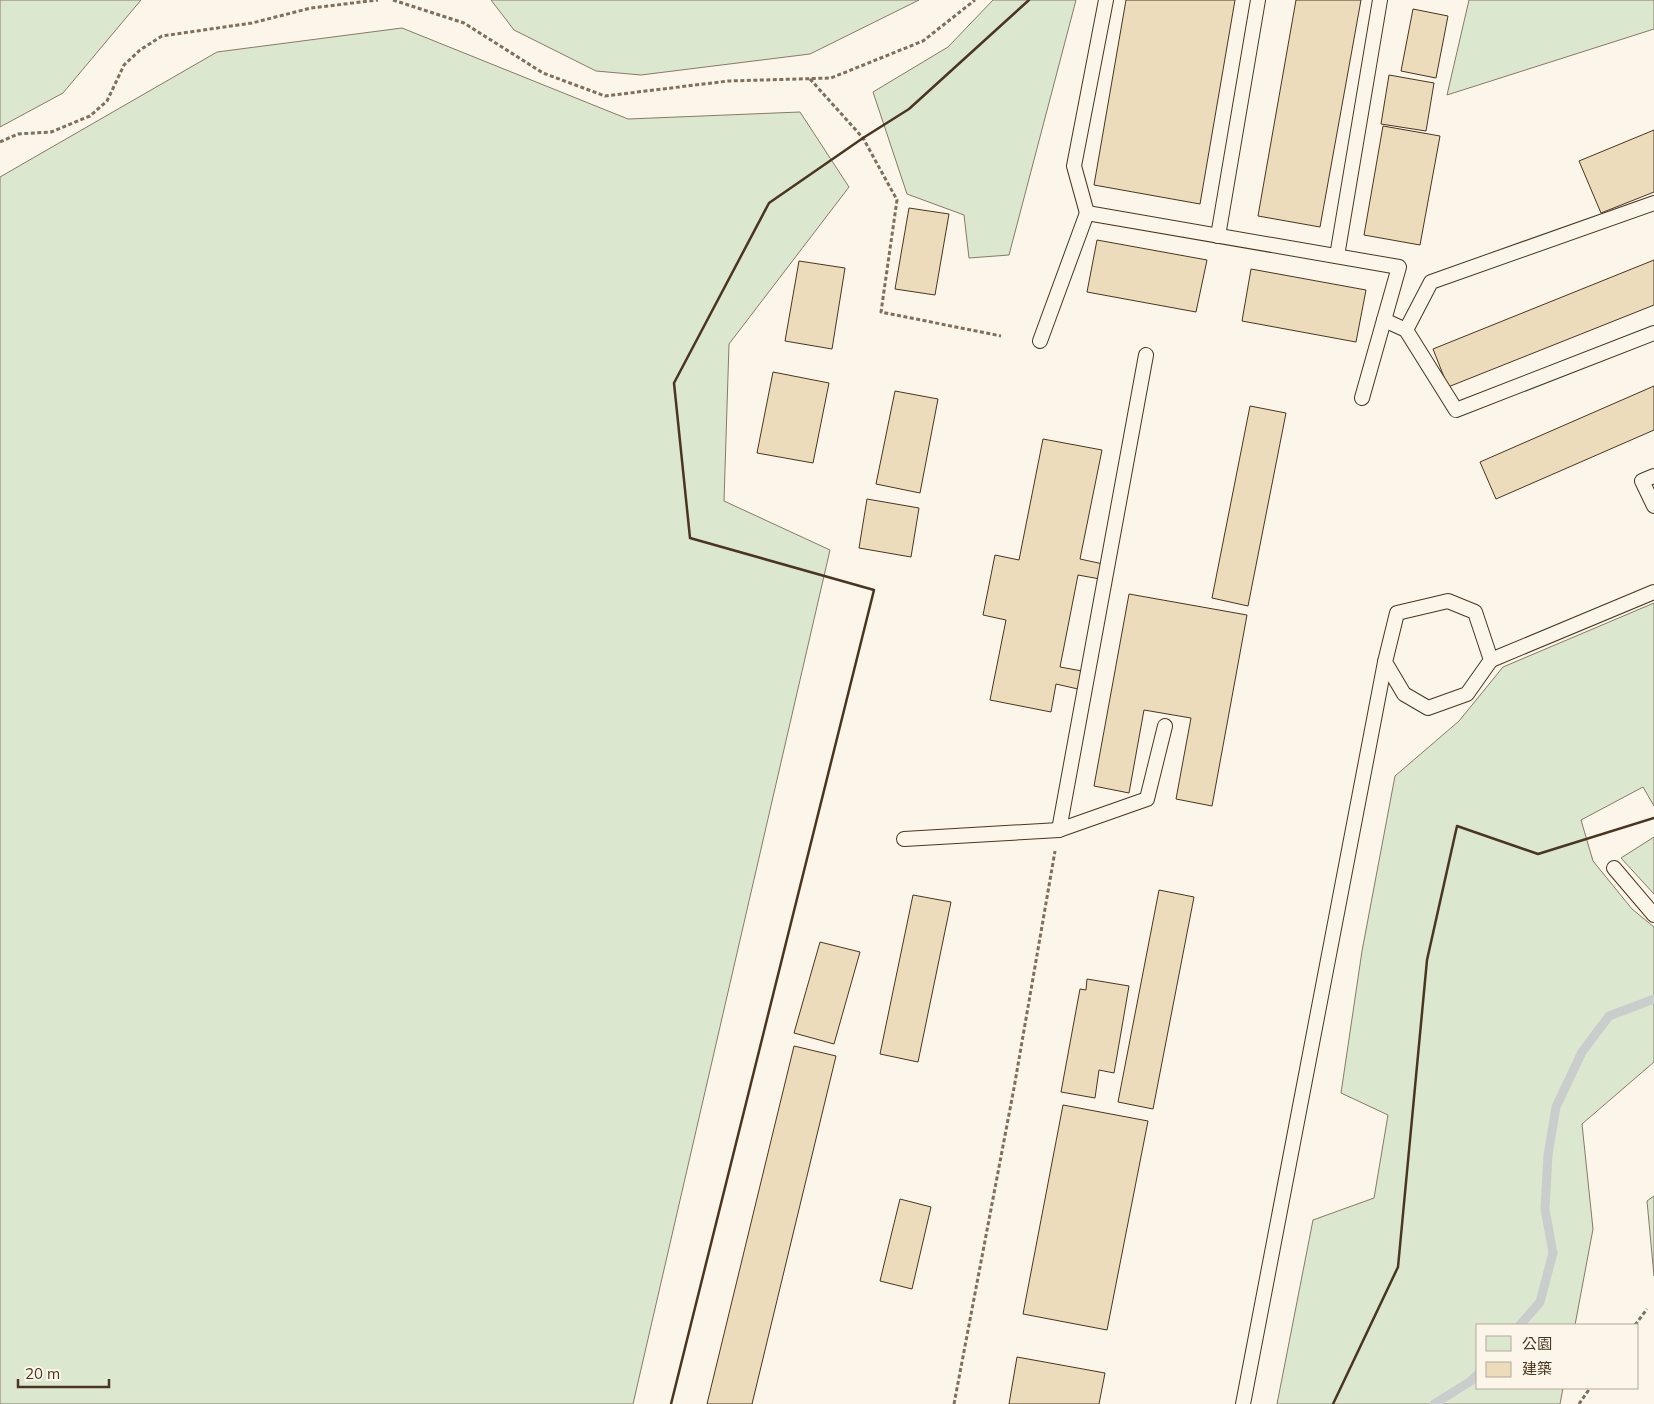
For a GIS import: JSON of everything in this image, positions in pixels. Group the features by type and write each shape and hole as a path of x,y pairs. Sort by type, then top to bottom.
{"lane":[{"path":"1040,341 1087,213 1074,166 1106,0"},
{"path":"1218,236 1258,0"},
{"path":"1337,256 1380,0"},
{"path":"1406,330 1431,282 1654,203"},
{"path":"1087,213 1399,267 1362,398"},
{"path":"1384,320 1406,330 1456,410 1654,334"},
{"path":"1059,830 1146,355"},
{"path":"1654,476 1642,481 1654,506"},
{"path":"1385,662 1404,694 1428,708 1467,694 1491,660 1654,592"},
{"path":"1243,1404 1385,662 1397,613 1448,601 1475,612 1491,660"},
{"path":"904,839 1059,830 1147,798 1165,726"},
{"path":"1614,868 1654,915"}],"path":[{"path":"0,142 18,134 51,132 90,116 107,101 124,65 140,50 162,36 252,23 311,8 378,0"},
{"path":"393,0 464,23 543,73 605,96 728,81 831,78 923,40 975,0"},
{"path":"810,78 862,138 897,200 881,312 1001,336"},
{"path":"954,1404 1016,1078 1059,830"},
{"path":"1636,1324 1647,1308"},
{"path":"1579,1404 1589,1389"}],"green space":[{"path":"0,0 141,0 63,93 0,127"},
{"path":"491,0 919,0 810,54 641,75 596,71 514,30"},
{"path":"993,0 1076,0 1009,255 969,258 964,215 907,194 873,92 948,47"},
{"path":"1469,0 1654,0 1654,29 1447,95"},
{"path":"402,28 628,119 800,112 849,187 729,344 724,501 830,550 633,1404 0,1404 0,177 217,52"},
{"path":"1654,603 1654,806 1643,787 1581,820 1593,861 1632,909 1654,927 1654,1062 1582,1124 1593,1229 1575,1324 1476,1324 1476,1389 1563,1389 1560,1404 1277,1404 1313,1220 1374,1198 1388,1115 1341,1093 1362,951 1395,776 1459,721 1503,667"},
{"path":"1654,837 1654,894 1621,858"},
{"path":"1654,1196 1654,1276 1647,1201"}],"building":[{"path":"1126,0 1235,0 1200,204 1094,185"},
{"path":"1296,0 1361,0 1320,227 1258,216"},
{"path":"1413,9 1448,16 1436,78 1401,71"},
{"path":"1389,75 1434,83 1426,131 1381,124"},
{"path":"1383,126 1440,136 1420,245 1364,235"},
{"path":"1654,130 1654,192 1601,213 1579,161"},
{"path":"909,208 949,214 935,295 895,289"},
{"path":"1097,240 1207,260 1196,312 1087,292"},
{"path":"1654,260 1654,305 1448,387 1433,349"},
{"path":"799,261 845,268 832,349 785,341"},
{"path":"1251,269 1366,290 1356,342 1242,321"},
{"path":"773,372 829,383 813,463 757,453"},
{"path":"1654,386 1654,430 1496,499 1480,462"},
{"path":"895,391 938,399 920,493 876,484"},
{"path":"1250,406 1286,413 1248,606 1212,598"},
{"path":"1043,439 1102,450 1080,559 1103,564 1100,579 1078,575 1060,667 1082,671 1078,689 1056,684 1051,712 990,700 1006,620 983,615 995,555 1019,560"},
{"path":"867,499 919,508 911,557 859,548"},
{"path":"1129,594 1247,615 1212,806 1176,799 1191,718 1144,710 1129,793 1094,786"},
{"path":"1159,890 1194,897 1153,1109 1118,1102"},
{"path":"913,895 951,902 918,1062 880,1054"},
{"path":"820,942 860,952 834,1044 794,1033"},
{"path":"1087,979 1129,986 1114,1073 1099,1070 1095,1098 1061,1092 1080,989 1086,990"},
{"path":"794,1046 836,1056 752,1404 707,1404"},
{"path":"1063,1105 1148,1121 1107,1330 1023,1314"},
{"path":"900,1199 931,1207 912,1289 880,1281"},
{"path":"1017,1357 1105,1373 1099,1404 1009,1404"}],"waterway":[{"path":"1521,1324 1540,1302 1553,1253 1545,1209 1548,1155 1556,1107 1582,1052 1609,1016 1654,999"},
{"path":"1434,1404 1476,1376"}],"wall":[{"path":"671,1404 874,590 690,538 674,383 769,203 863,138 909,109 1029,0"},
{"path":"1333,1404 1398,1267 1427,960 1457,826 1538,854 1654,818"}]}
